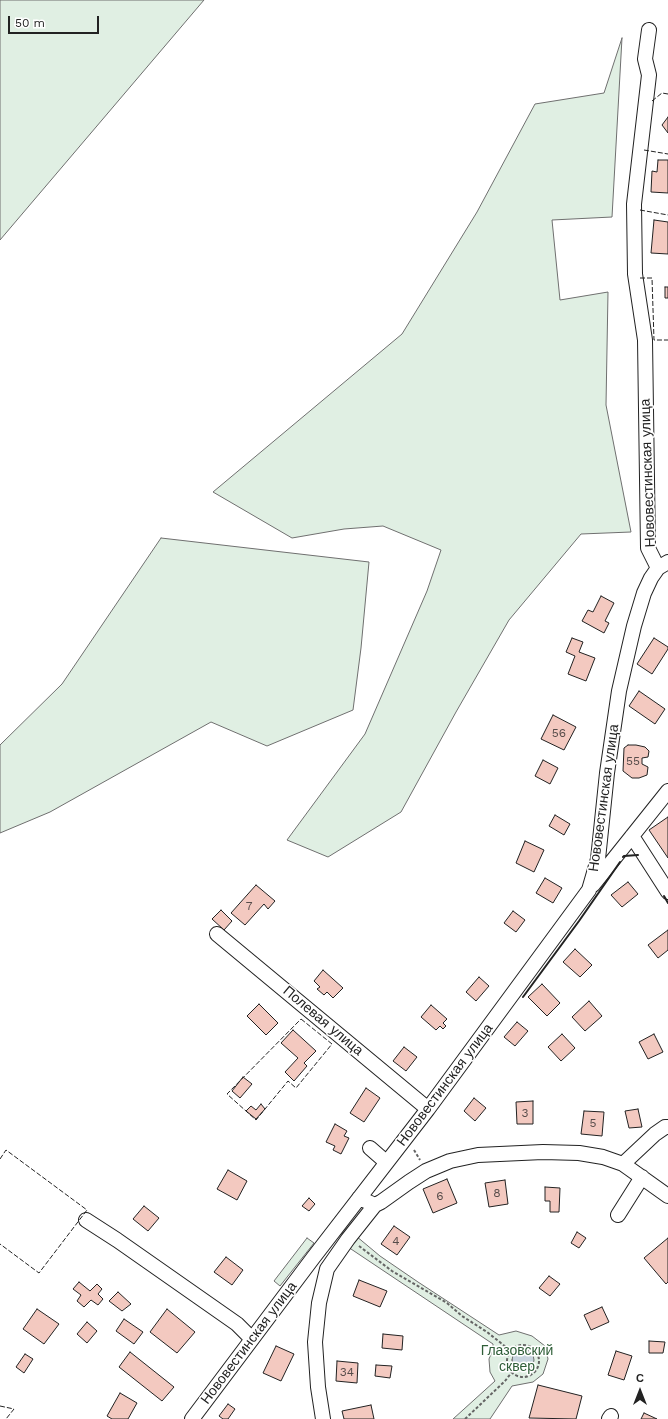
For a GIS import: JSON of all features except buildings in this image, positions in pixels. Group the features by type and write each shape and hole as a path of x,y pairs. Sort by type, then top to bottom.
{"street":[{"name":"Нововестинская улица","path":"192,1419 386,1162 428,1109 589,890 598,859 606,773 619,691 634,626 644,593 651,578 663,565 648,548 645,340 635,274 634,204 649,75 646,59 649,30"},
{"path":"589,890 668,791"},
{"path":"632,836 668,892"},
{"name":"Полевая улица","path":"217,934 428,1109"},
{"path":"623,1164 655,1134 668,1126"},
{"path":"370,1148 386,1162"},
{"path":"324,1419 318,1387 315,1342 319,1303 327,1269 375,1205 408,1182 426,1171 450,1161 478,1155 509,1152 579,1153 603,1157 623,1164 668,1196"},
{"path":"618,1215 642,1177"},
{"path":"359,1198 375,1205"},
{"path":"86,1220 237,1324 252,1339"},
{"path":"313,1258 327,1269"}],"path":[{"path":"406,1136 426,1171"},
{"path":"348,1239 375,1257 392,1271 447,1303 462,1316 511,1351"},
{"path":"520,1345 527,1346 536,1351 539,1358 536,1371 523,1377 512,1372 507,1361 511,1351 520,1345"},
{"path":"465,1419 505,1382 512,1372"}],"green space":[{"path":"0,0 204,0 0,240"},
{"path":"622,38 612,217 552,220 560,300 608,292 606,405 631,532 581,534 509,620 401,812 328,857 287,840 365,734 427,591 441,550 383,526 344,529 292,538 213,492 402,334 477,212 535,104 604,93"},
{"path":"161,538 369,562 361,648 353,710 267,746 211,722 50,812 0,833 0,745 62,684"},
{"name":"Глазовский сквер","path":"356,1236 380,1256 499,1335 516,1331 532,1336 545,1346 548,1359 543,1374 533,1382 512,1386 490,1419 453,1419 495,1381 490,1372 489,1359 493,1349 493,1344 348,1247"},
{"path":"307,1238 314,1243 280,1286 274,1281"}],"shaded area":[{"path":"523,1349 531,1352 534,1360 531,1368 523,1371 515,1368 512,1360 515,1352"}],"fence":[{"path":"652,101 662,93 668,94"},
{"path":"644,150 668,154"},
{"path":"640,210 668,215"},
{"path":"640,278 652,278 654,340 668,340"},
{"path":"301,1019 332,1044 296,1088 288,1081 256,1120 227,1094 301,1019"},
{"path":"0,1159 6,1150 87,1210 39,1273 0,1244"},
{"path":"0,1406 14,1409 6,1419"}],"wall":[{"path":"623,857 638,855"},
{"path":"523,997 620,862"},
{"path":"664,896 668,903"}]}
